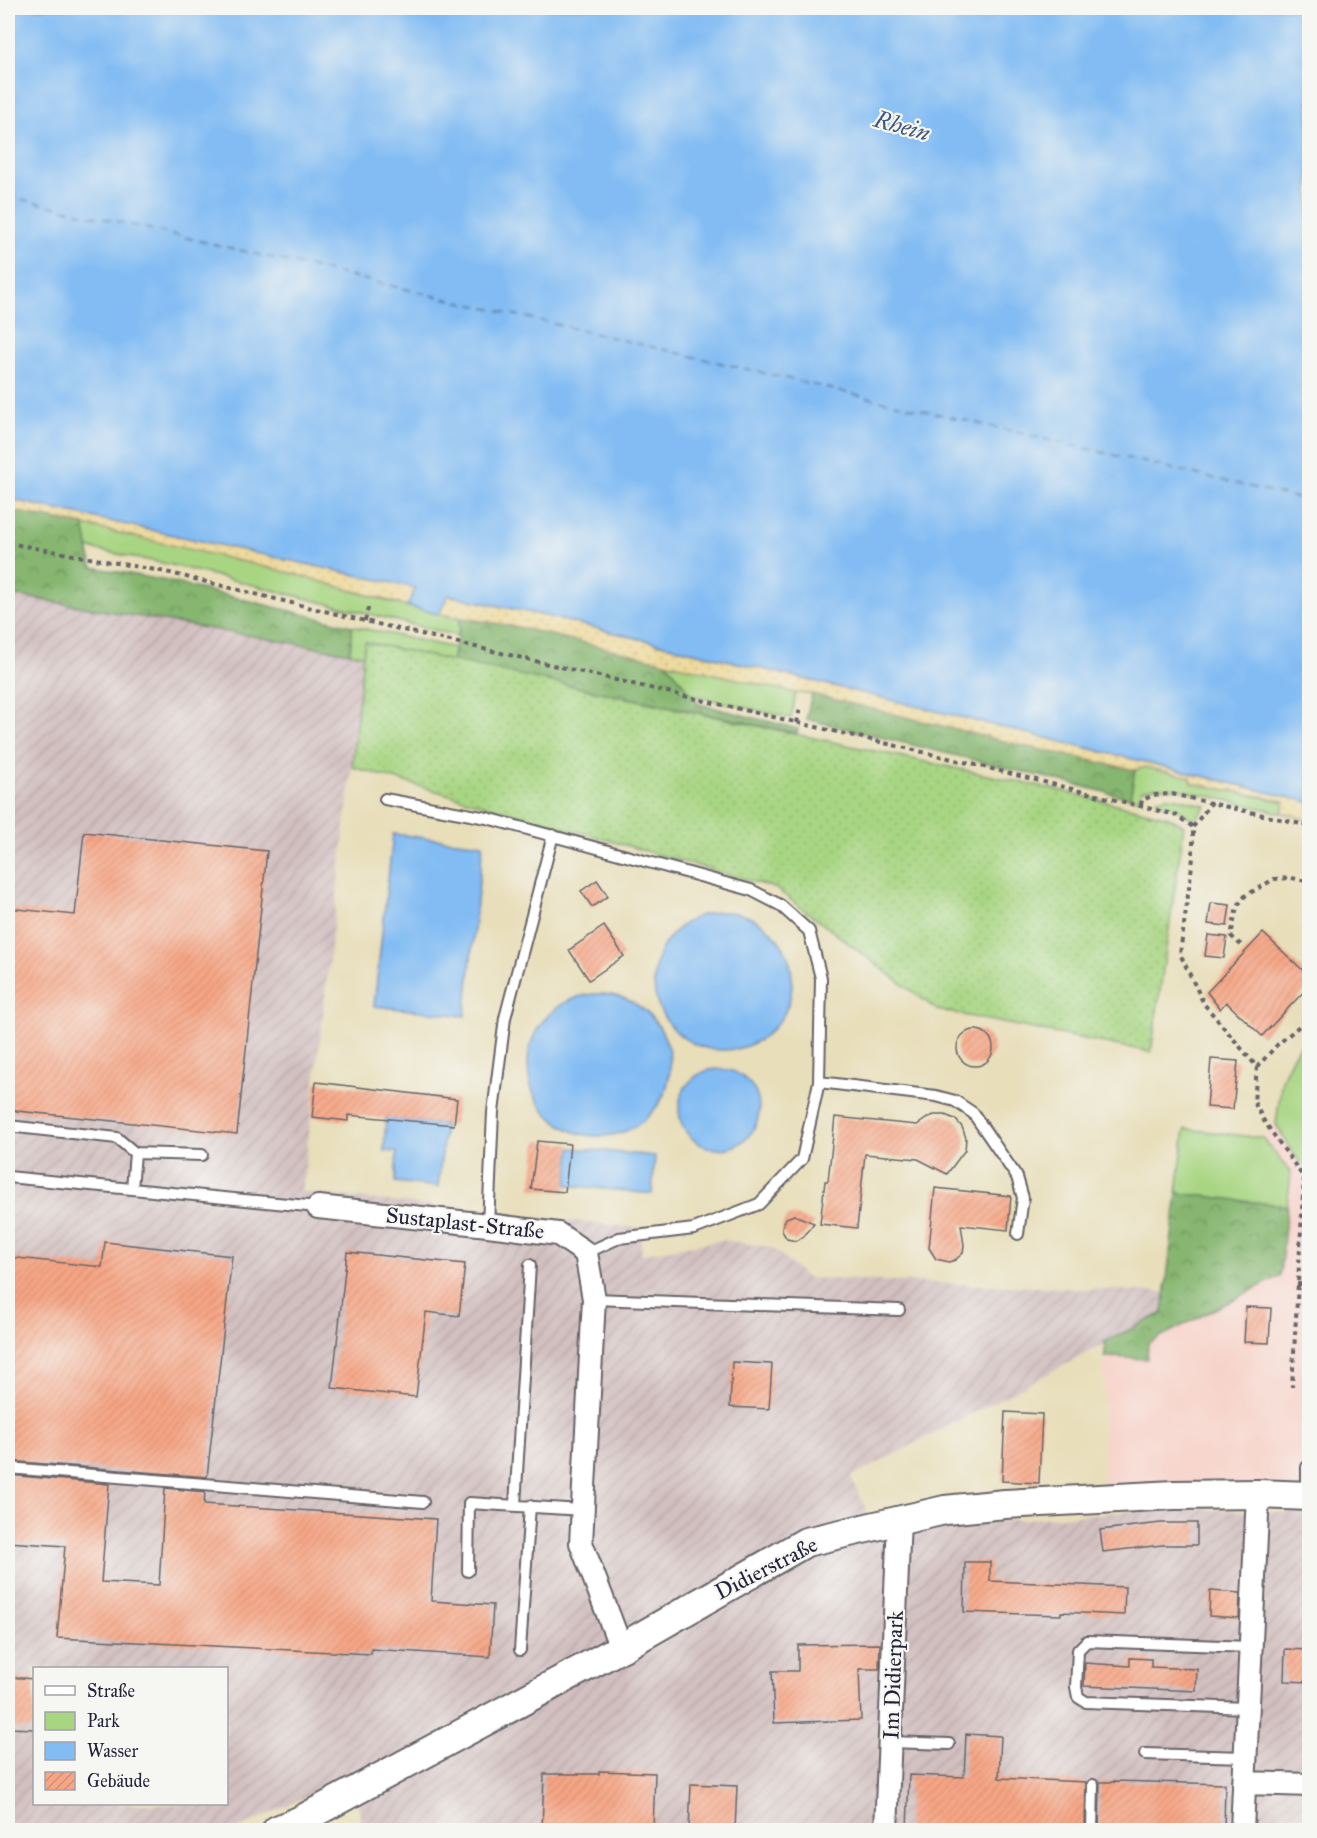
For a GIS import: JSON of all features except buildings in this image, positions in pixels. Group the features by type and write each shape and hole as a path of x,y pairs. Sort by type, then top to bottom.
{"street":[{"name":"Sustaplast-Straße","path":"318,1207 558,1234 586,1252"},
{"path":"586,1252 594,1299 581,1543 621,1648"},
{"path":"1242,1830 1258,1494"},
{"name":"Didierstraße","path":"291,1827 621,1648 806,1542 945,1510 1005,1504 1174,1495 1308,1496"},
{"name":"Im Didierpark","path":"886,1830 899,1520"},
{"path":"1244,1783 1310,1785"}],"lane":[{"path":"385,799 487,818 751,890 780,905 809,930 821,978 819,1082 802,1159 759,1204 694,1228 619,1238 586,1252"},
{"path":"488,1225 493,1112 505,1018 553,835"},
{"path":"819,1082 936,1096 956,1101 973,1113 1017,1177 1023,1198 1018,1234"},
{"path":"8,1126 117,1138 135,1153 202,1155"},
{"path":"132,1189 135,1153"},
{"name":"Sustaplast-Straße","path":"8,1177 318,1207"},
{"path":"515,1505 530,1265"},
{"path":"594,1299 899,1310"},
{"path":"1307,1467 1308,1496"},
{"path":"8,1468 423,1502"},
{"path":"468,1571 469,1503 583,1510"},
{"path":"520,1650 530,1506"},
{"path":"1247,1708 1086,1702 1078,1697 1076,1687 1078,1650 1087,1641 1250,1647"},
{"path":"890,1743 949,1744"},
{"path":"1145,1754 1245,1757"},
{"path":"1092,1830 1093,1785"}],"path":[{"path":"8,543 166,572 948,758 1141,805 1176,815 1193,827"},
{"path":"365,621 369,604"},
{"path":"797,723 800,708"},
{"path":"1141,805 1142,800 1155,795 1172,794 1310,826"},
{"path":"1212,802 1193,827 1193,858 1180,954 1204,1004 1257,1067"},
{"path":"1241,945 1231,936 1237,907 1245,896 1274,879 1292,878 1310,882"},
{"path":"1292,1387 1304,1178 1264,1121 1254,1102 1257,1067 1277,1045 1310,1017"},
{"path":"1304,1178 1310,1177"},
{"path":"1297,1284 1310,1285"}],"shaded area":[{"path":"8,594 363,655 302,1192 640,1228 642,1254 722,1240 771,1247 807,1278 1164,1292 1163,1313 851,1477 875,1534 923,1527 1173,1508 1309,1513 1309,1830 361,1830 352,1775 235,1830 8,1830"},
{"path":"1276,1124 1294,1155 1301,1163 1309,1167 1309,1487 1103,1486 1105,1357 1112,1357 1148,1343 1280,1276 1291,1174 1263,1138"}],"green space":[{"path":"8,510 84,525 92,567 167,581 352,626 350,653 8,594"},
{"path":"84,525 267,566 397,604 460,618 458,636 172,565 88,548"},
{"path":"460,618 518,627 666,662 699,704 798,729 797,733 452,661"},
{"path":"352,626 455,648 452,661 366,642 363,655 350,653"},
{"path":"365,642 1062,791 1169,817 1184,826 1151,1052 937,1010 775,888 352,767"},
{"path":"666,662 796,693 791,718 692,695"},
{"path":"812,694 1024,746 1135,770 1130,798 806,719"},
{"path":"1144,767 1192,777 1191,783 1285,802 1282,813 1179,789 1156,787 1142,790 1139,799 1130,798 1135,770"},
{"path":"1167,797 1206,806 1194,821 1177,809 1157,803 1157,799"},
{"path":"1309,1033 1309,1167 1301,1163 1294,1155 1276,1124 1282,1079 1293,1056"},
{"path":"1185,1129 1263,1138 1291,1173 1287,1206 1177,1193"},
{"path":"1177,1193 1287,1206 1280,1276 1148,1343 1147,1359 1105,1357 1105,1342 1163,1313"}],"sand":[{"path":"8,499 416,588 407,606 291,573 84,525 8,510"},
{"path":"447,595 546,616 1309,802 1309,820 1282,813 1285,801 1191,783 1191,777 1144,767 1135,770 1024,746 812,694 796,693 518,627 439,614"}],"water":[{"name":"Rhein","path":"8,8 1309,8 1309,802 546,616 448,595 439,614 407,606 416,588 8,499"},
{"path":"393,834 483,844 465,1016 374,1006"},
{"path":"723,912 750,917 772,932 787,954 792,981 787,1008 772,1030 750,1045 723,1050 696,1045 674,1030 659,1008 654,981 659,954 674,932 696,917"},
{"path":"599,994 626,999 649,1015 665,1038 670,1065 665,1092 649,1115 626,1131 599,1136 572,1131 549,1115 533,1092 528,1065 533,1038 549,1015 572,999"},
{"path":"719,1069 734,1072 747,1081 756,1094 759,1109 756,1124 747,1137 734,1146 719,1149 704,1146 691,1137 682,1124 679,1109 682,1094 691,1081 704,1072"},
{"path":"386,1118 445,1125 438,1187 395,1182 397,1152 384,1151"},
{"path":"571,1148 655,1156 652,1194 567,1185"}],"ferry route":[{"path":"8,196 1310,501"}]}
